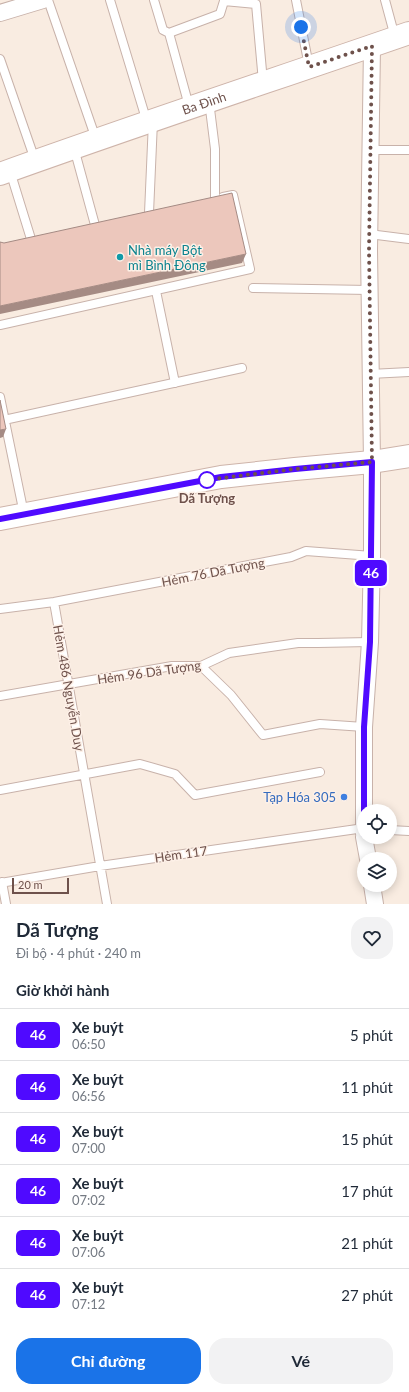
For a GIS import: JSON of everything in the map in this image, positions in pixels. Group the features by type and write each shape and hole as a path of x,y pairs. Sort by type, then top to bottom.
{"main road":[{"name":"Ba Đình","path":"5,172 402,35"},
{"path":"0,518 221,477 372,462 409,456"}],"street":[{"path":"0,13 43,0"},
{"path":"364,804 364,727 370,642 372,556 369,234 372,46"},
{"path":"373,892 375,904"}],"lane":[{"path":"48,0 96,140"},
{"path":"110,0 150,122 149,213"},
{"path":"0,326 250,270 233,195 212,199 215,149 199,104 169,33 163,30 154,0"},
{"path":"296,0 309,67"},
{"path":"385,0 402,35"},
{"path":"169,33 220,14 224,1 256,4 263,82"},
{"path":"0,59 35,161"},
{"path":"74,147 96,225"},
{"path":"370,150 409,150"},
{"path":"5,172 31,239"},
{"path":"369,234 409,239"},
{"path":"253,288 369,290"},
{"path":"156,290 175,383"},
{"path":"4,420 242,368"},
{"path":"370,374 409,372"},
{"path":"0,397 24,514"},
{"name":"Hẻm 76 Dã Tượng","path":"0,609 54,602 291,557 306,550 372,556"},
{"name":"Hẻm 486 Nguyễn Duy","path":"54,602 107,904"},
{"name":"Hẻm 96 Dã Tượng","path":"0,696 172,666 201,666 229,653 298,642 318,644 370,642"},
{"path":"201,666 230,695 263,735 320,724 364,727"},
{"path":"0,790 140,764 175,774 195,795 320,772"},
{"path":"397,830 409,831"},
{"name":"Hẻm 117","path":"1,883 100,866 357,833"},
{"path":"1,883 6,904"}],"building":[{"name":"Nhà máy Bột mì Bình Đông","path":"232,193 246,254 0,306 0,242 4,243"},
{"path":"0,400 6,429 0,430"}],"bus line":[{"name":"46","path":"0,519 221,477 372,462 370,642 364,727 363,804"}],"place":[{"name":"Nhà máy Bột mì Bình Đông","path":"120,257"},
{"name":"Dã Tượng","path":"207,480"},
{"name":"Tạp Hóa 305","path":"344,797"}],"route":[{"path":"207,480 221,477 372,462 369,250 372,46 309,67 301,27"}]}
